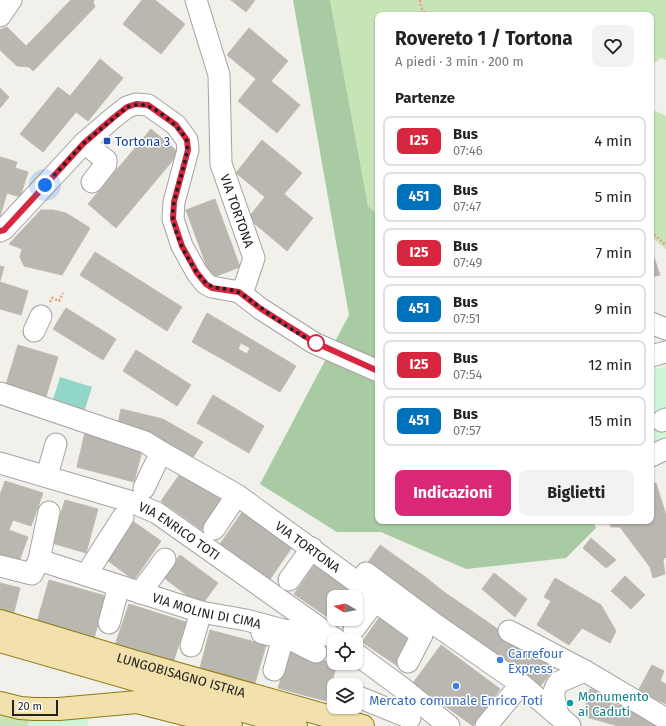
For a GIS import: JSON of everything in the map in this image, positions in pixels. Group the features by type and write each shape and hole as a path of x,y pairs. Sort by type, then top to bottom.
{"main road":[{"name":"LUNGOBISAGNO ISTRIA","path":"0,620 136,662 362,726"},
{"name":"LUNGOBISAGNO ISTRIA","path":"0,641 235,718"},
{"path":"0,703 34,710 137,702 294,726"}],"street":[{"path":"0,16 11,0"},
{"name":"VIA TORTONA","path":"196,0 219,76 221,164 254,258 245,285 239,292"},
{"path":"0,231 4,230 84,143 113,118 127,107 136,104 148,105 153,107 176,125 187,140 188,150 174,202 173,219 182,246 197,273 206,284 212,288 239,292 261,309 314,342 375,370"},
{"path":"84,143 106,160 106,164 92,182"},
{"path":"654,325 666,329"},
{"path":"654,355 666,352"},
{"name":"VIA TORTONA","path":"0,393 145,442 237,495 312,548 365,588 375,601 422,635 408,662"},
{"path":"47,475 56,444"},
{"path":"144,488 161,452"},
{"name":"VIA ENRICO TOTI","path":"0,463 47,475 129,501 157,513 339,634"},
{"path":"214,529 237,495"},
{"path":"0,566 32,574 39,560 50,512"},
{"path":"86,575 123,517"},
{"path":"289,580 312,548"},
{"path":"140,593 165,559"},
{"name":"VIA MOLINI DI CIMA","path":"39,560 201,612 246,620 284,630 330,634"},
{"path":"366,573 436,625 521,684 564,720"},
{"path":"109,623 119,586"},
{"path":"342,634 375,601"},
{"path":"201,612 209,622 282,638 296,642 316,652"},
{"path":"191,646 201,612"},
{"path":"401,686 436,625"},
{"path":"509,632 585,671 666,719"},
{"path":"274,670 282,638"},
{"path":"363,659 401,686 412,716"},
{"path":"564,720 553,693 559,682 585,671"},
{"path":"486,726 521,684"},
{"path":"363,698 412,716 449,726"}],"path":[{"path":"420,0 421,7 424,12"},
{"path":"654,234 666,244"}],"green space":[{"path":"293,0 330,0 368,206 375,212 375,524 594,524 596,528 566,558 466,569 381,532 337,532 260,484 349,315"},
{"path":"330,0 666,0 666,60 661,58 654,63 654,12 375,12 375,212 368,206"},
{"path":"654,110 666,116 666,249 654,239"},
{"path":"666,367 666,436 654,442 654,369"},
{"path":"0,709 30,716 28,726 0,726"},
{"path":"93,710 87,726 28,726 30,716"}],"shaded area":[{"path":"60,377 92,387 84,412 52,403"}],"building":[{"path":"71,0 94,0 93,2 95,7 33,71 29,67 17,66 0,50 0,30 7,27 26,46"},
{"path":"142,0 155,0 185,24 161,54 123,24"},
{"path":"231,0 255,0 246,12"},
{"path":"249,28 288,61 271,81 300,105 277,133 238,101 256,79 227,55"},
{"path":"100,59 123,78 88,121 76,112 43,152 20,134 58,87 70,96"},
{"path":"0,88 9,97 0,108"},
{"path":"151,129 179,153 116,228 88,204"},
{"path":"262,140 302,173 284,194 313,218 287,251 248,218 265,197 236,173"},
{"path":"0,157 17,162 15,168 28,172 20,197 7,193 0,216"},
{"path":"215,199 240,267 211,278 186,210"},
{"path":"41,210 53,210 66,213 90,228 62,275 24,266 20,257 22,249 9,244"},
{"path":"95,252 182,307 167,331 80,275"},
{"path":"654,258 660,275 654,276"},
{"path":"0,266 4,267 0,281"},
{"path":"0,282 28,291 21,315 0,309"},
{"path":"66,308 116,339 103,360 53,329"},
{"path":"207,313 296,366 280,392 192,342","holes":["241,343 250,348 247,354 238,349"]},
{"path":"18,345 58,357 45,400 5,388"},
{"path":"136,350 191,385 177,406 123,371"},
{"path":"213,395 264,426 249,453 197,423"},
{"path":"121,409 163,419 203,442 190,462 155,441 158,436 118,424"},
{"path":"85,432 143,447 134,482 77,467"},
{"path":"182,471 223,500 202,530 161,501"},
{"path":"5,481 43,493 31,526 13,520 9,530 28,537 18,564 0,558 0,495"},
{"path":"656,483 666,515 666,557 663,560 665,574 653,578 650,567 620,527 611,527 610,524 654,524 654,484"},
{"path":"65,500 98,509 86,553 52,543"},
{"path":"245,508 295,543 270,579 220,544"},
{"path":"131,520 161,541 134,580 104,558"},
{"path":"591,538 616,560 606,568 583,548"},
{"path":"380,545 424,576 410,596 366,565"},
{"path":"180,555 218,583 201,606 163,577"},
{"path":"318,560 362,590 327,590 327,617 294,594"},
{"path":"494,573 527,599 515,617 482,589"},
{"path":"424,576 444,592 430,612 410,596"},
{"path":"625,576 645,595 631,609 611,591"},
{"path":"555,578 601,605 616,631 610,643 582,628 569,645 537,625 551,601 544,597"},
{"path":"49,580 106,596 94,638 37,622"},
{"path":"0,583 20,588 13,616 0,613"},
{"path":"444,592 489,623 475,643 430,612"},
{"path":"129,604 186,622 173,663 115,645"},
{"path":"384,611 421,637 399,667 363,643"},
{"path":"489,623 509,637 495,657 475,643"},
{"path":"210,630 266,645 255,683 200,668"},
{"path":"509,637 554,668 539,688 495,657"},
{"name":"Mercato comunale Enrico Toti","path":"441,645 500,689 473,726 413,683"},
{"path":"289,651 327,661 327,670 335,670 333,678 327,678 326,701 278,688"},
{"path":"652,665 664,671 660,681 666,684 666,704 638,691"},
{"path":"590,689 609,694 608,702 630,709 666,726 618,726 583,716"}],"bus line":[{"name":"I25","path":"0,231 4,230 84,143 113,118 127,107 136,104 148,105 153,107 176,125 187,140 188,150 174,202 173,219 182,246 197,273 206,284 212,288 239,292 261,309 314,342 375,370"}],"place":[{"name":"Tortona 3","path":"107,141"},
{"name":"Carrefour Express","path":"500,660"},
{"name":"Mercato comunale Enrico Toti","path":"456,686"},
{"name":"Monumento ai Caduti","path":"570,703"}],"route":[{"path":"45,185 84,143 127,107 136,104 153,107 176,125 187,140 188,150 174,202 173,219 182,246 197,273 206,284 212,288 239,292 261,309 316,343"}]}
